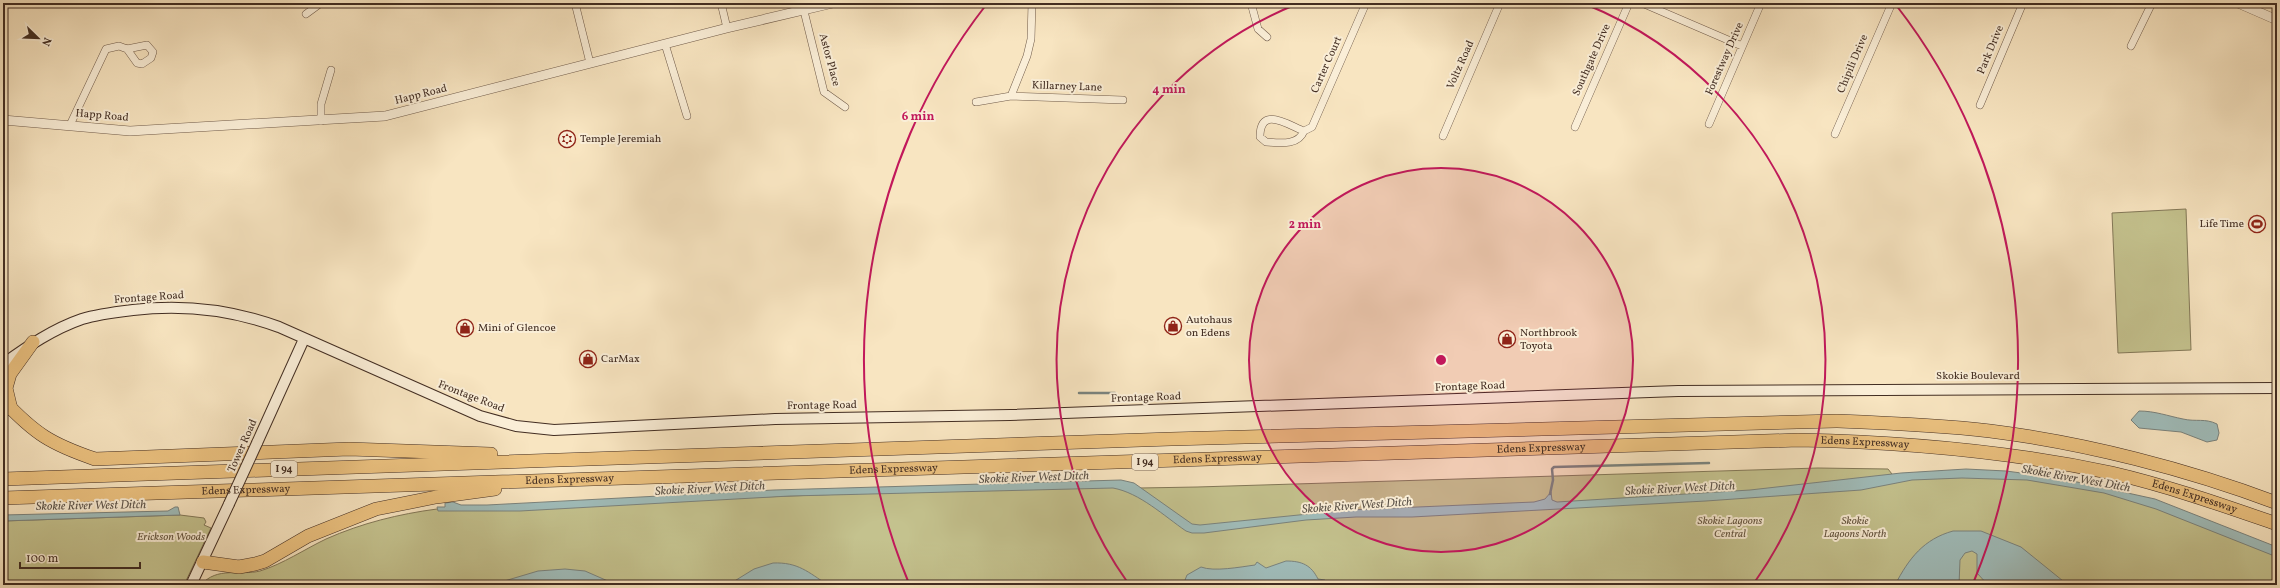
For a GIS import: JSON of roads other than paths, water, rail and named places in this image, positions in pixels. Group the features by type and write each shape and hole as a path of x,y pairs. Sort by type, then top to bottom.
{"highway":[{"path":"34,342 10,374 6,388 7,405 42,437 61,448 95,458 349,450 468,453 565,459"},
{"name":"Edens Expressway","path":"3,479 565,459 1674,424 1836,421 1917,424 1984,431 2066,445 2109,453 2179,471 2277,503"},
{"name":"Edens Expressway","path":"3,498 1798,440 1880,442 2033,458 2112,474 2196,496 2277,524"},
{"path":"203,562 239,568 265,561 308,536 376,509 436,497 564,480"}],"main road":[{"name":"Frontage Road","path":"3,364 34,342 82,319 111,312 169,306 199,307 254,317 480,416 516,426 554,430 775,419 1010,415 1678,391"},
{"name":"Tower Road","path":"191,585 203,562 304,339"},
{"name":"Skokie Boulevard","path":"1678,391 2277,388"}],"street":[{"path":"306,14 321,3"},
{"path":"575,3 590,63"},
{"path":"721,3 727,28"},
{"name":"Happ Road","path":"3,120 130,130 321,121 385,116 727,28 833,3"},
{"name":"Killarney Lane","path":"1011,96 1029,45 1032,3"},
{"path":"1251,3 1258,29 1267,37"},
{"name":"Carter Court","path":"1304,131 1281,120 1272,118 1265,122 1260,128 1260,137 1266,142 1294,142 1301,137 1304,131 1312,127 1366,3"},
{"name":"Voltz Road","path":"1442,136 1500,3"},
{"name":"Southgate Drive","path":"1575,127 1629,3"},
{"path":"1642,3 1742,46"},
{"name":"Forestway Drive","path":"1708,124 1761,3"},
{"name":"Chipili Drive","path":"1835,134 1892,3"},
{"name":"Park Drive","path":"1980,104 2023,3"},
{"path":"2131,46 2152,3"},
{"path":"2238,3 2277,20"},
{"name":"Astor Place","path":"804,11 824,92 845,107"},
{"path":"665,44 687,116"},
{"path":"70,125 106,49 119,46 127,49"},
{"path":"321,121 322,99 331,70"},
{"name":"Killarney Lane","path":"976,102 1011,96 1123,100"}],"water":[{"path":"2139,411 2188,420 2213,422 2217,424 2219,433 2217,440 2207,442 2181,432 2139,428 2131,420"},
{"path":"1966,469 2006,471 2059,478 2155,499 2277,547 2277,557 2156,509 2104,493 2027,480 1962,478 1912,480 1861,490 1706,501 1412,517 1356,517 1306,520 1204,533 1192,533 1186,531 1142,500 1113,488 790,496 520,511 438,511 437,507 445,507 445,503 453,502 461,505 487,505 774,490 1121,480 1134,483 1192,524 1200,525 1348,510 1534,502 1545,499 1551,492 1552,500 1557,502 1750,490 1901,473"},
{"path":"178,507 180,515 3,521 3,515 168,511"},
{"path":"1953,531 1981,531 2021,547 2068,585 1988,585 1977,573 1977,554 1972,551 1965,553 1960,560 1959,585 1895,585 1906,566 1918,551 1934,539"},
{"path":"1286,561 1301,563 1309,567 1318,579 1325,580 1327,585 1183,585 1187,575 1201,567 1227,569 1255,565 1257,562 1266,568"},
{"path":"773,563 796,566 828,585 728,585 754,569"},
{"path":"565,569 585,571 617,585 491,585 538,571"}],"waterway":[{"path":"1079,393 1115,393 1117,398"},
{"path":"1550,494 1553,480 1552,469 1554,467 1709,463"}],"place":[{"name":"Temple Jeremiah","path":"567,139"},
{"name":"Life Time","path":"2257,224"},
{"name":"Autohaus on Edens","path":"1173,326"},
{"name":"Mini of Glencoe","path":"465,328"},
{"name":"Northbrook Toyota","path":"1507,339"},
{"name":"CarMax","path":"588,359"}],"water label":[{"name":"Skokie River West Ditch","path":"1034,478"},
{"name":"Skokie River West Ditch","path":"2076,479"},
{"name":"Skokie River West Ditch","path":"710,489"},
{"name":"Skokie River West Ditch","path":"1680,489"},
{"name":"Skokie River West Ditch","path":"91,506"},
{"name":"Skokie River West Ditch","path":"1357,506"}],"park label":[{"name":"Skokie Lagoons Central","path":"1730,527"},
{"name":"Skokie Lagoons North","path":"1855,527"},
{"name":"Erickson Woods","path":"171,537"}]}
